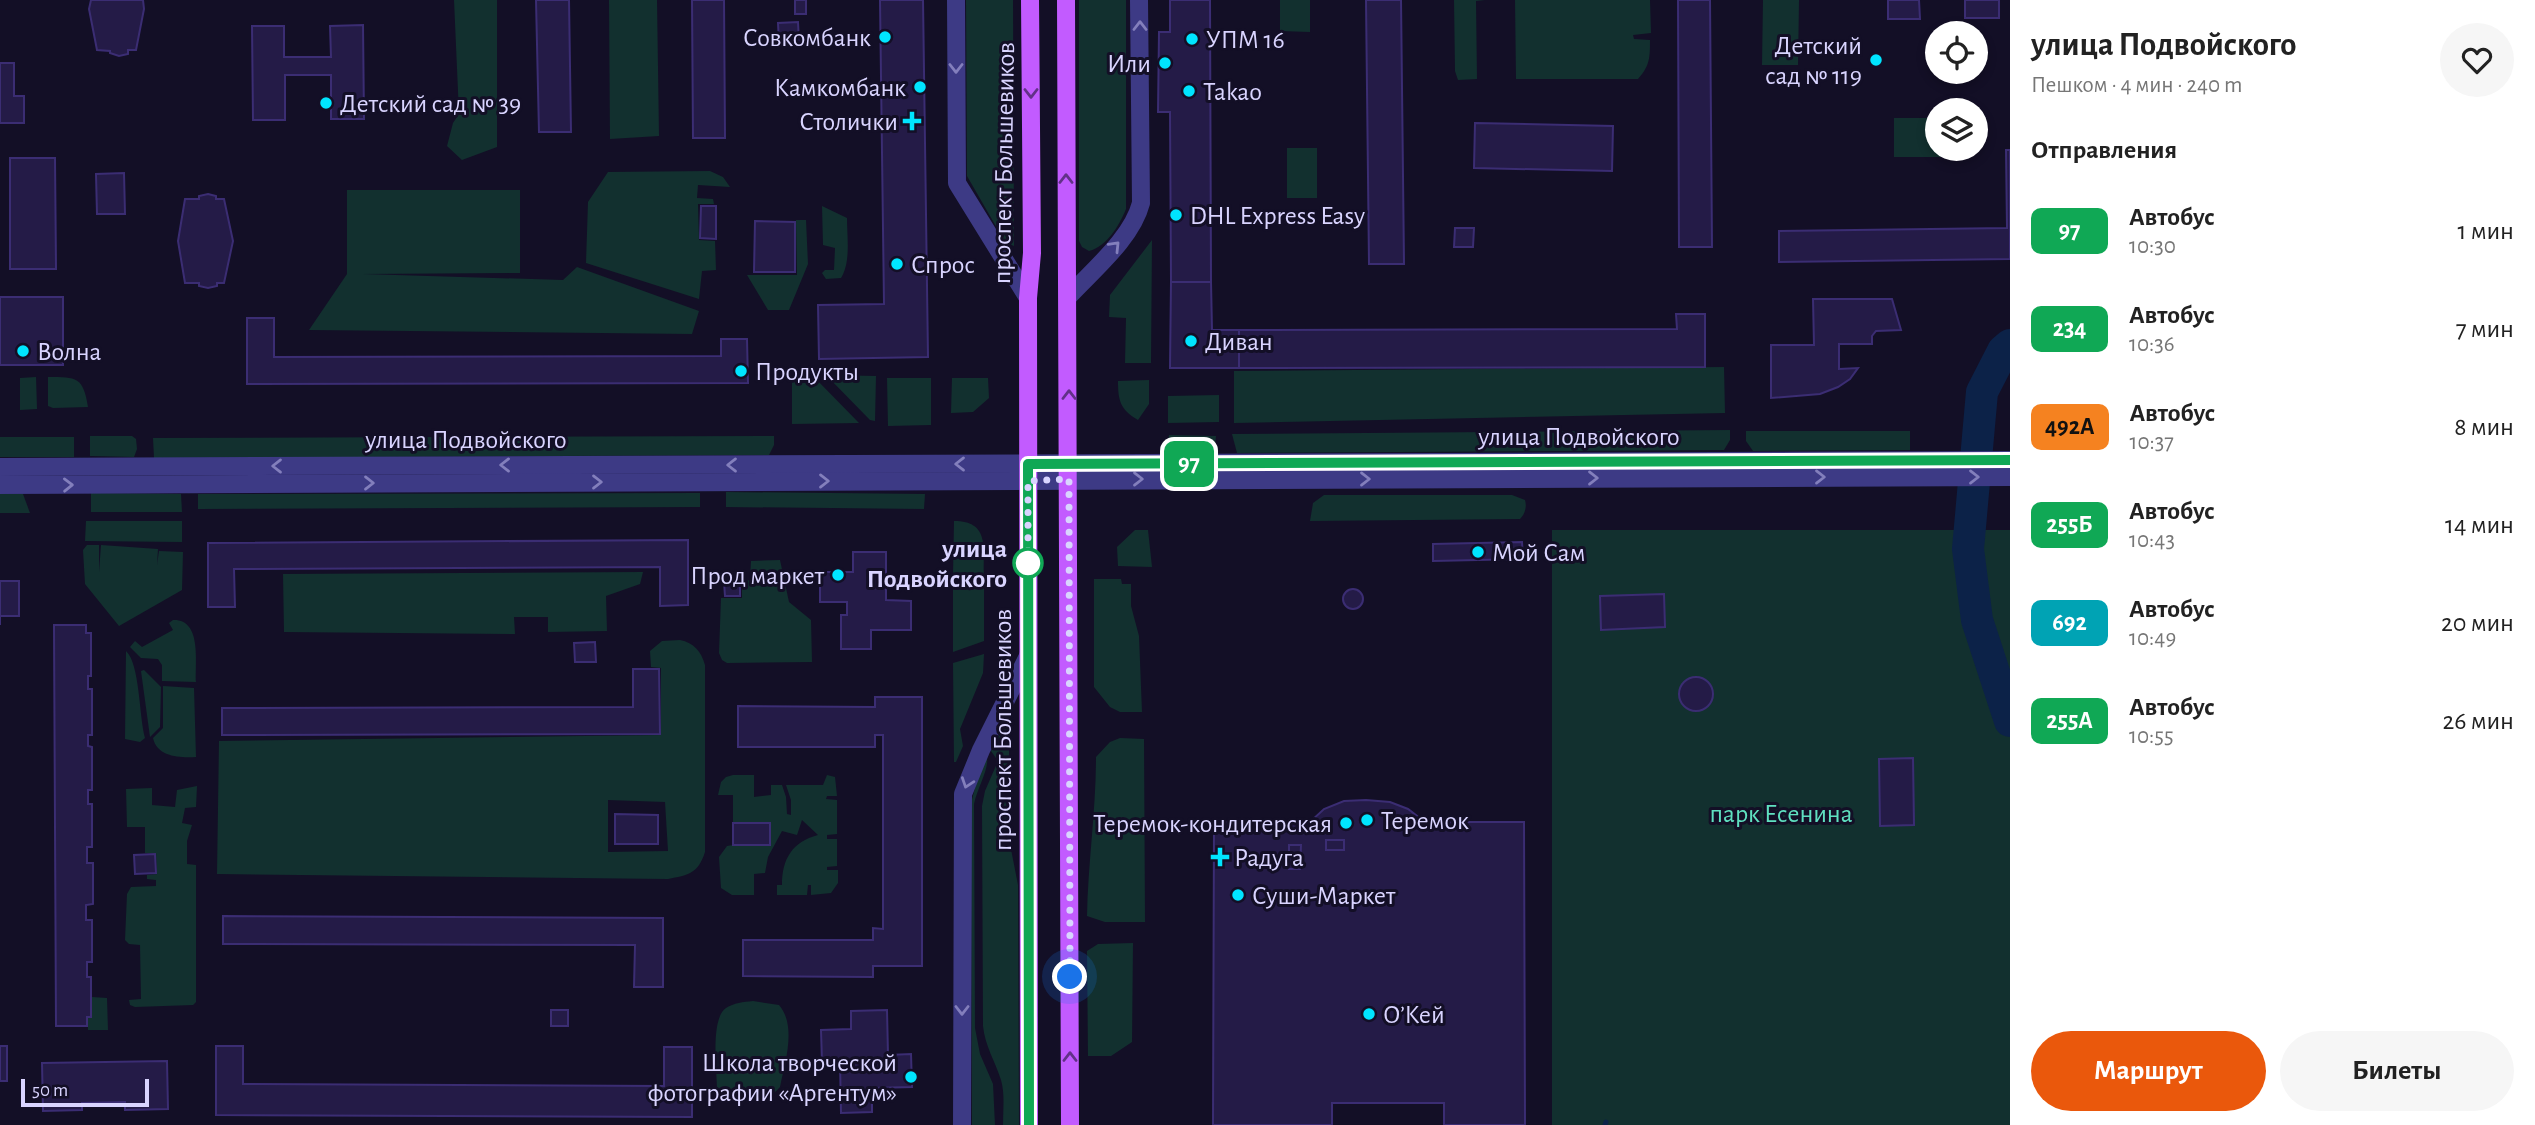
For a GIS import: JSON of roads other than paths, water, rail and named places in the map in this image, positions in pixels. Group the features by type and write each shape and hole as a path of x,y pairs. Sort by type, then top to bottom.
{"main road":[{"name":"проспект Большевиков","path":"1029,1125 1028,299 1032,253 1030,0"},
{"path":"1066,0 1070,1125"}],"street":[{"path":"956,0 957,183 1028,299"},
{"path":"1069,296 1129,231 1137,219 1141,203 1139,0"},
{"name":"улица Подвойского","path":"0,467 1028,472"},
{"name":"улица Подвойского","path":"0,485 1069,471 2009,469"},
{"path":"962,1125 963,794 981,750 1028,656"}],"waterway":[{"path":"2010,345 2003,351 1982,392 1968,549 1977,620 2010,721"}],"place":[{"name":"Совкомбанк","path":"885,37"},
{"name":"УПМ 16","path":"1192,39"},
{"name":"Детский сад № 119","path":"1876,60"},
{"name":"Или","path":"1165,63"},
{"name":"Камкомбанк","path":"920,87"},
{"name":"Takao","path":"1189,91"},
{"name":"Детский сад № 39","path":"326,103"},
{"name":"Столички","path":"912,121"},
{"name":"DHL Express Easy","path":"1176,215"},
{"name":"Спрос","path":"897,264"},
{"name":"Диван","path":"1191,341"},
{"name":"Волна","path":"23,351"},
{"name":"Продукты","path":"741,371"},
{"name":"Мой Сам","path":"1478,552"},
{"name":"улица Подвойского","path":"1028,563"},
{"name":"Прод маркет","path":"838,575"},
{"name":"Теремок","path":"1367,820"},
{"name":"Теремок-кондитерская","path":"1346,823"},
{"name":"Радуга","path":"1220,857"},
{"name":"Суши-Маркет","path":"1238,895"},
{"name":"О’Кей","path":"1369,1014"},
{"name":"Школа творческой фотографии «Аргентум»","path":"911,1077"}],"park label":[{"name":"парк Есенина","path":"1781,813"}]}
